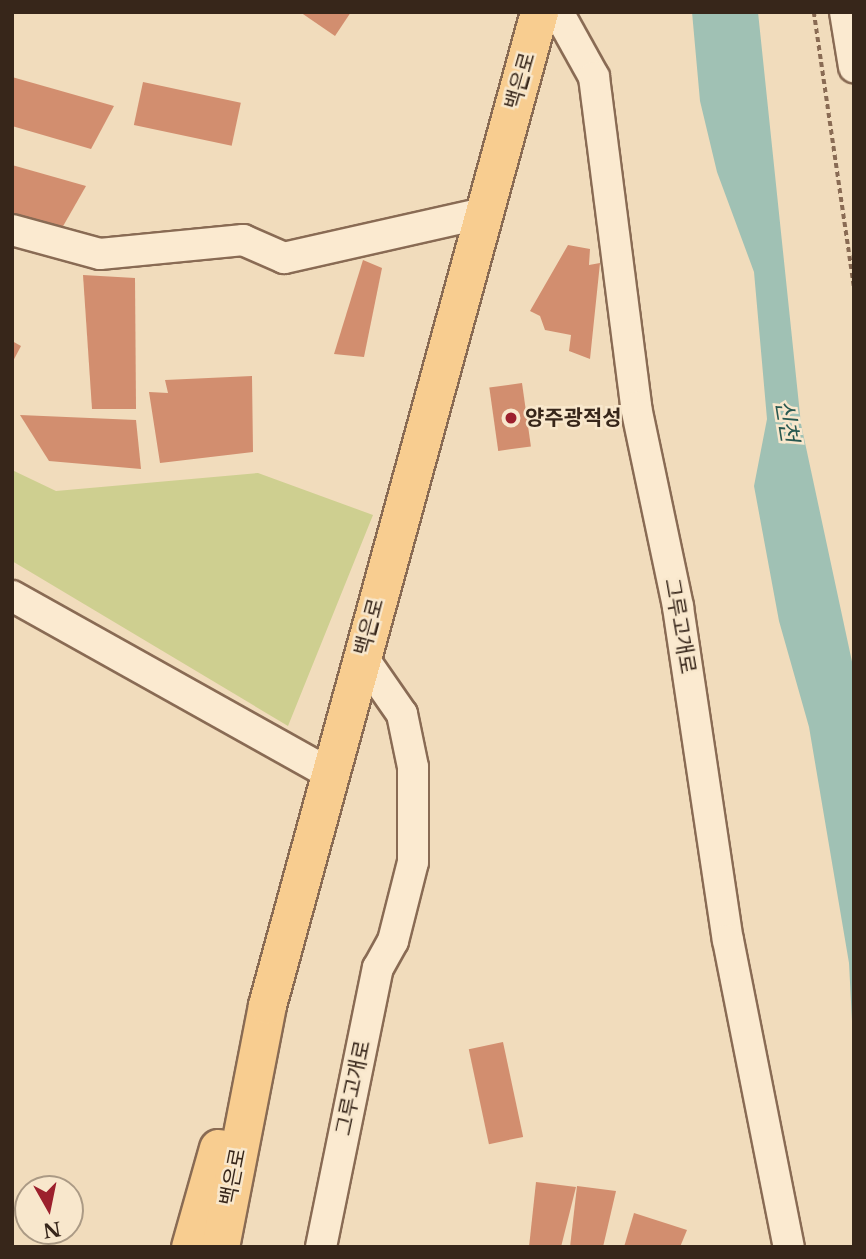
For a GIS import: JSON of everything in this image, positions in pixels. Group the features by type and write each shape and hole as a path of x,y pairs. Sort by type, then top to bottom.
{"main road":[{"name":"백은로","path":"220,1247 267,1004 540,12"},
{"path":"190,1247 267,1004"}],"street":[{"name":"그루고개로","path":"558,12 594,77 636,407 678,607 728,940 789,1247"},
{"path":"845,12 854,67"},
{"path":"12,230 100,254 243,240 284,258 483,213"},
{"path":"12,596 329,773"},
{"name":"그루고개로","path":"321,1247 378,968 393,941 413,862 413,767 402,714 361,655"}],"path":[{"path":"814,12 854,287"}],"green space":[{"path":"12,470 56,491 258,473 373,515 288,726 12,561"}],"water":[{"name":"신천","path":"692,12 758,12 801,424 854,671 854,1060 849,963 809,727 779,621 754,486 767,419 754,272 717,172 700,101"}],"building":[{"path":"300,12 351,12 335,36"},
{"path":"12,77 114,106 91,149 12,126"},
{"path":"143,82 241,103 232,146 134,125"},
{"path":"12,165 86,186 62,228 12,214"},
{"path":"568,245 590,249 589,265 600,263 590,359 569,351 571,335 545,330 540,316 530,311"},
{"path":"363,260 382,268 364,357 334,354"},
{"path":"83,275 135,278 136,409 92,409"},
{"path":"12,341 21,346 12,363"},
{"path":"252,376 253,452 160,463 149,392 168,393 165,380"},
{"name":"양주광적성","path":"522,383 531,446 498,451 489,388"},
{"path":"20,415 136,420 141,469 49,461"},
{"path":"503,1042 523,1137 489,1144 469,1049"},
{"path":"536,1182 576,1187 561,1247 529,1247"},
{"path":"577,1186 616,1191 603,1247 570,1247"},
{"path":"634,1213 687,1230 680,1247 624,1247"}],"place":[{"name":"양주광적성","path":"511,418"}]}
